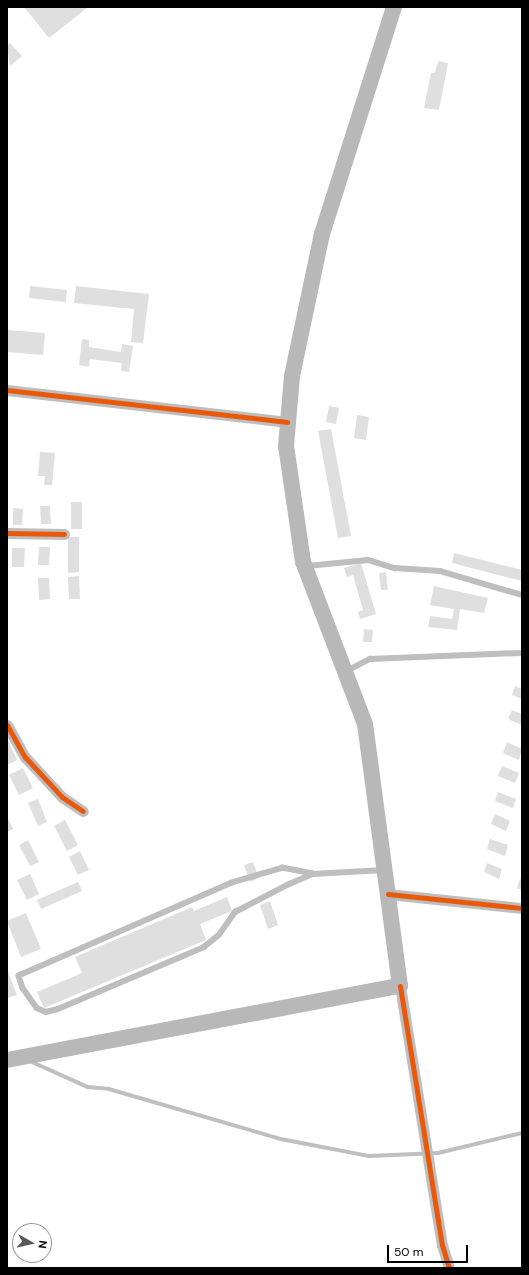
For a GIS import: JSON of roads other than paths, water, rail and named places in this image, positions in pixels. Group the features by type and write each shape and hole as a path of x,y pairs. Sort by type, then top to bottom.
{"main road":[{"path":"7,1060 400,986 365,724 305,566 286,446 286,422 302,324 322,234 394,7"}],"street":[{"path":"7,390 286,422"},
{"path":"7,533 64,534"},
{"path":"7,725 25,757 62,797 83,811"},
{"path":"388,894 522,908"},
{"path":"400,986 442,1245 449,1268"}],"lane":[{"path":"305,566 368,560 395,568 440,571 522,595"},
{"path":"346,671 370,659 522,653"},
{"path":"313,874 235,912 219,935 204,947 58,1009 46,1012 36,1008 23,988 19,976 232,883 283,868 313,874 385,870"}],"waterway":[{"path":"30,1061 88,1087 109,1089 281,1139 369,1156 438,1153 522,1133"}]}
